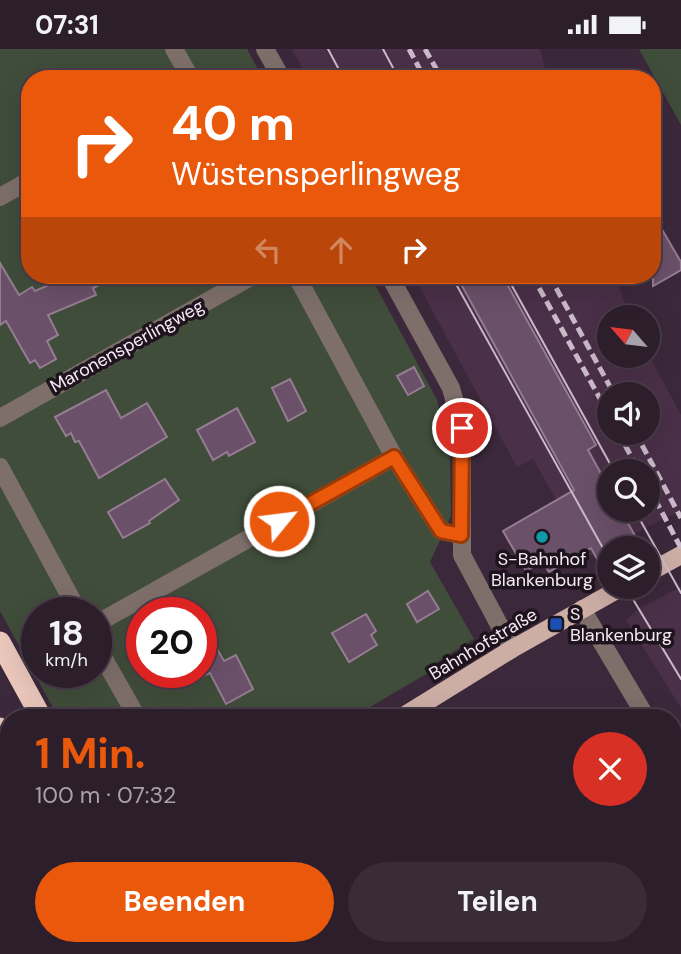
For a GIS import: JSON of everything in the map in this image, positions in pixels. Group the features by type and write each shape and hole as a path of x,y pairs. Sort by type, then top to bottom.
{"highway":[{"path":"0,642 37,709"}],"main road":[{"path":"660,566 681,555"},
{"name":"Bahnhofstraße","path":"415,709 600,599"}],"street":[{"path":"174,49 186,70"},
{"path":"265,49 277,70"},
{"path":"0,197 21,185"},
{"name":"Maronensperlingweg","path":"0,418 238,284"},
{"path":"301,284 394,457 441,531 461,535"},
{"path":"394,284 451,388 462,428 462,555 512,649"},
{"path":"112,615 394,457"},
{"path":"0,467 70,597"},
{"path":"582,609 641,709"},
{"path":"112,673 132,709"}],"shaded area":[{"path":"292,49 540,49 546,70 303,70"},
{"path":"418,284 618,284 626,305 597,305 597,368 656,368 681,415 681,510 660,521 660,459 597,459 597,522 658,522 630,536 597,536 597,553 589,557 533,459 517,467"},
{"path":"681,587 681,708 626,620 638,609"}],"green space":[{"path":"0,49 247,49 258,70 21,70 21,284 375,284 437,400 450,454 451,516 430,562 474,639 434,664 433,670 367,709 54,709 42,688 112,688 112,597 21,597 21,649 0,611"},
{"path":"639,49 681,49 681,125 661,89 661,70 651,70"}],"building":[{"path":"661,228 681,262 681,270 661,281"},
{"path":"0,263 19,295 32,287 35,291 51,284 101,284 93,288 96,295 48,315 58,335 47,341 56,359 40,368 35,360 30,363 6,321 0,325"},
{"path":"461,284 507,284 596,445 588,450 597,466 597,522 627,522 635,536 597,536 597,559 591,548 549,572 543,562 526,571 503,531 574,490"},
{"path":"414,367 424,386 408,395 397,376"},
{"path":"290,379 306,411 288,421 272,388"},
{"path":"106,390 121,418 147,403 167,437 99,478 79,441 75,442 71,433 66,436 55,417"},
{"path":"237,408 255,442 229,456 227,452 213,460 197,430"},
{"path":"165,479 179,500 149,521 150,523 123,538 108,512"},
{"path":"428,591 439,609 417,622 407,604"},
{"path":"366,614 376,631 371,635 377,645 349,662 332,633"},
{"path":"217,649 224,661 236,655 253,689 226,704 217,687"}],"tram line":[{"path":"328,49 339,70"},
{"path":"383,49 394,70"},
{"path":"456,284 597,537"},
{"path":"511,284 607,459"},
{"path":"641,522 681,593"},
{"path":"633,599 681,679"}],"railway":[{"path":"409,49 420,70"},
{"path":"425,49 437,70"},
{"path":"537,284 597,393"},
{"path":"554,284 607,382"},
{"path":"625,445 633,459"},
{"path":"642,445 681,518"},
{"path":"660,509 681,548"}],"place":[{"name":"S-Bahnhof Blankenburg","path":"542,537"},
{"name":"S Blankenburg","path":"556,624"}],"route":[{"path":"279,521 394,457 441,531 461,535 462,428"}]}
